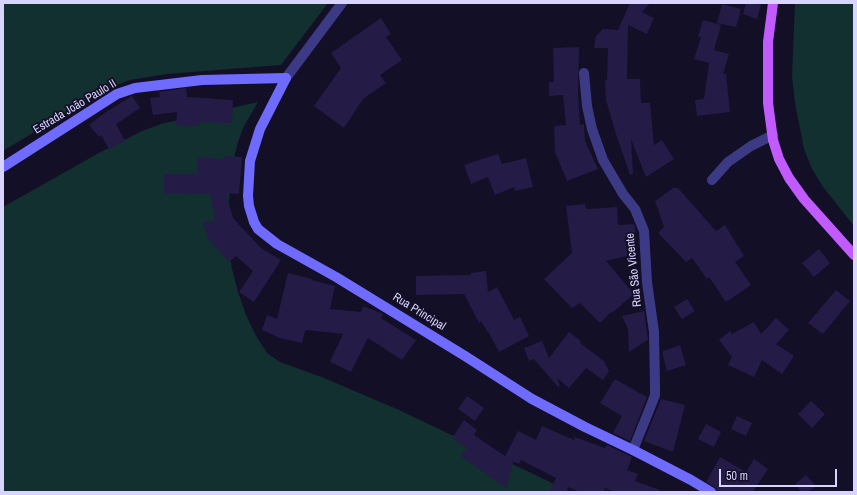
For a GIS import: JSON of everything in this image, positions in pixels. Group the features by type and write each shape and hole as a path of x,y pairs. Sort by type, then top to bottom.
{"main road":[{"path":"773,3 768,42 768,103 773,136 779,159 789,178 804,199 854,256"}],"street":[{"path":"286,78 342,3"},
{"name":"Rua São Vicente","path":"584,73 587,106 592,129 603,160 623,194 635,209 644,231 647,282 654,332 655,395 633,450"},
{"name":"Estrada João Paulo II","path":"3,168 117,94 135,88 202,80 286,78"},
{"name":"Rua Principal","path":"286,78 260,129 250,161 249,206 258,229 277,244 336,277 532,399 585,428 633,450 711,492"},
{"path":"712,180 728,162 751,146 773,136"}],"green space":[{"path":"3,3 328,3 281,65 167,74 130,80 102,91 3,151"},
{"path":"795,3 854,3 854,226 823,187 812,169 804,149 795,103 792,76"},
{"path":"258,102 243,128 232,166 228,210 229,248 232,269 246,315 255,334 267,353 280,362 324,378 399,410 571,492 3,492 3,207 97,154 142,131 161,124"}],"building":[{"path":"630,3 650,3 642,12 654,18 647,34 628,25 627,79 640,79 641,103 650,103 654,145 662,140 674,159 646,177 631,139 633,174 630,175 606,100 605,80 607,80 608,48 594,48 596,36 603,29 618,30"},
{"path":"746,3 761,5 757,19 743,14"},
{"path":"722,4 741,9 736,27 717,23"},
{"path":"381,18 391,34 386,37 402,60 380,75 386,83 363,99 344,128 314,106 341,68 331,53"},
{"path":"703,20 721,25 714,50 729,54 723,74 726,74 730,112 697,116 695,100 704,99 709,63 694,59 701,37 698,36"},
{"path":"579,47 578,95 580,125 584,124 585,141 598,169 567,181 555,152 554,126 566,125 563,95 549,96 549,82 554,82 553,48"},
{"path":"186,88 187,97 233,100 232,123 199,122 199,126 176,125 177,112 153,115 150,98 160,97 159,92"},
{"path":"132,96 140,108 116,124 125,141 109,149 101,135 99,137 89,125 106,112"},
{"path":"498,154 502,164 526,158 533,187 515,191 514,187 495,195 488,177 471,184 464,165"},
{"path":"225,156 242,157 239,194 226,193 233,218 261,248 281,260 254,302 239,292 253,271 236,256 229,262 209,240 203,223 215,220 210,194 164,193 164,174 198,174 197,157 224,159"},
{"path":"673,188 678,188 716,231 725,225 744,256 735,262 751,285 726,302 709,277 707,279 692,258 686,262 658,233 664,227 655,201"},
{"path":"585,204 586,209 617,207 618,225 634,224 635,227 636,241 626,242 627,256 606,261 634,294 612,313 611,312 600,323 580,303 572,308 544,279 572,253 566,206"},
{"path":"819,249 830,263 814,277 802,263"},
{"path":"486,271 488,292 497,287 514,320 520,317 529,336 499,352 488,331 481,321 479,323 464,294 416,295 416,276 471,275 471,273"},
{"path":"288,273 335,286 330,309 361,312 363,306 383,314 381,318 416,340 402,360 368,338 351,372 330,362 343,334 307,330 305,331 302,343 280,338 262,330 267,315 277,319"},
{"path":"836,290 850,301 823,334 808,323"},
{"path":"687,299 695,311 682,319 674,307"},
{"path":"644,311 648,340 629,352 628,329 622,316"},
{"path":"776,318 789,330 776,344 794,356 782,374 762,360 754,377 728,365 732,357 719,340 730,331 732,334 754,322 761,334"},
{"path":"569,332 581,341 580,343 604,361 609,371 603,380 586,368 569,388 557,378 560,386 558,387 534,359 529,361 524,348 542,341 549,358"},
{"path":"680,345 686,365 667,371 663,351"},
{"path":"615,379 647,397 630,441 613,433 622,416 600,403"},
{"path":"467,396 484,408 475,421 458,409"},
{"path":"661,399 685,405 673,452 644,441"},
{"path":"811,401 825,414 812,428 798,414"},
{"path":"737,416 752,423 746,436 731,429"},
{"path":"464,420 477,430 474,435 505,456 518,431 536,440 542,426 574,440 575,437 605,448 607,445 632,457 627,470 638,474 635,481 660,490 660,492 615,492 605,488 604,492 580,492 568,487 566,492 549,492 556,478 521,460 519,464 512,461 506,488 461,456 467,448 452,438"},
{"path":"706,424 721,432 714,447 698,439"},
{"path":"720,457 746,472 754,459 768,469 753,492 717,492 715,487 706,482"},
{"path":"806,475 816,486 808,492 801,492 795,484"}]}
